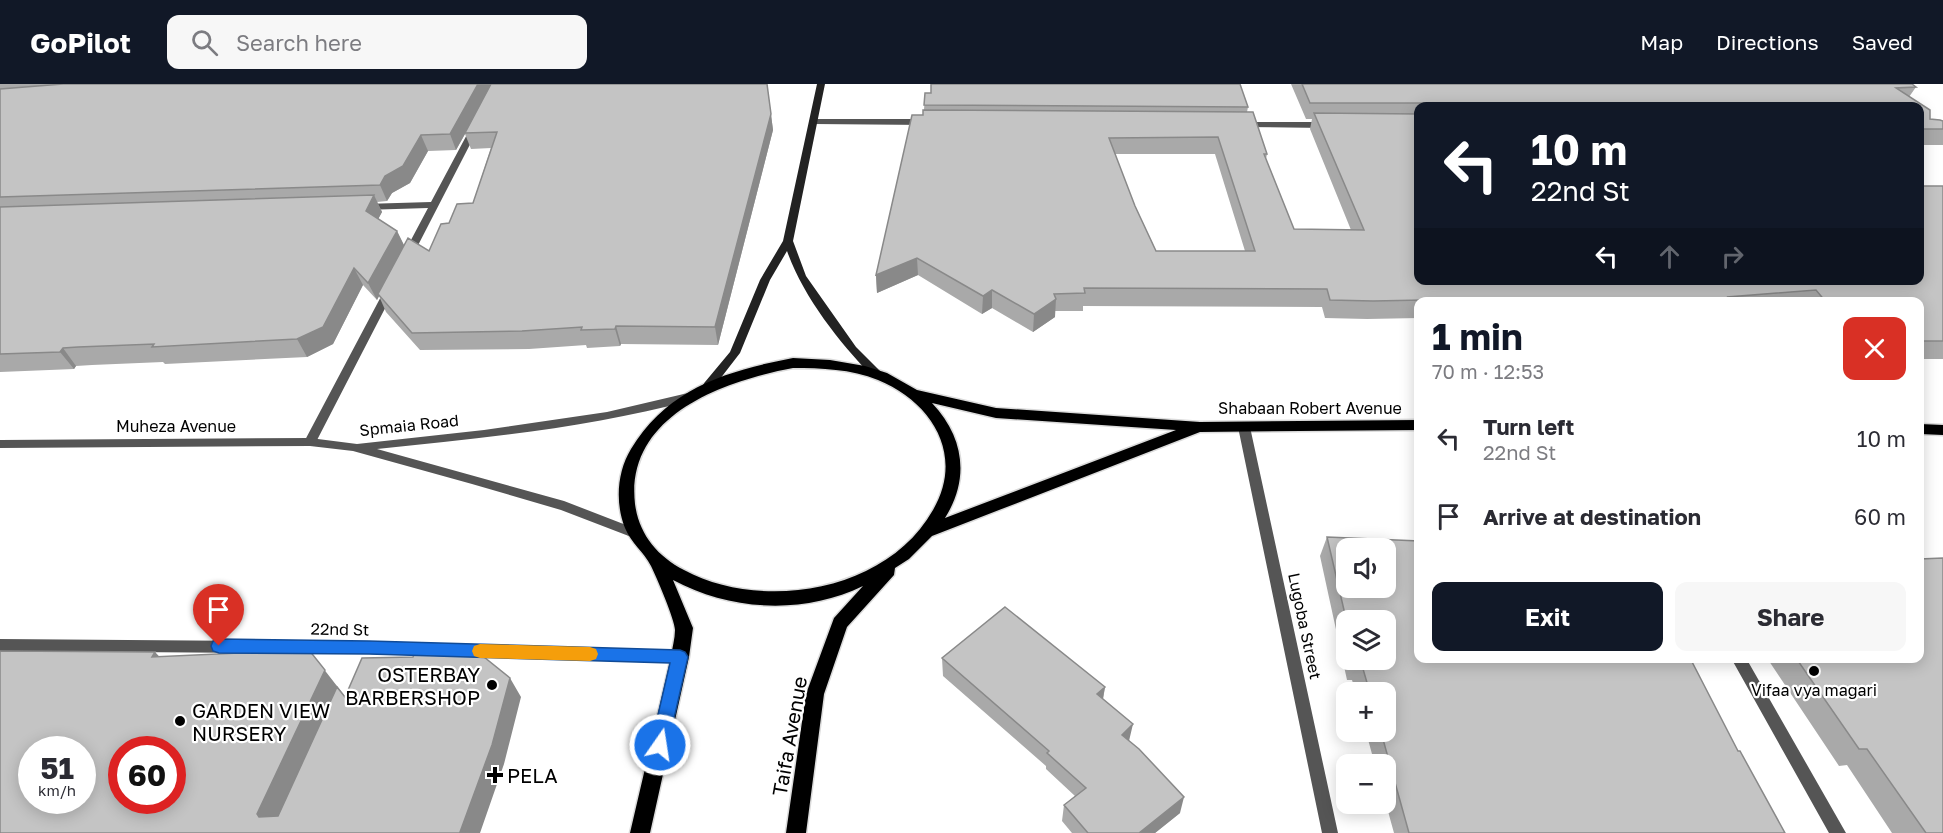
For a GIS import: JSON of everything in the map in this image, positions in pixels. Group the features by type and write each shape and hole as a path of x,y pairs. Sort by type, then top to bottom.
{"main road":[{"path":"709,385 735,353 765,280 788,241 821,84"},
{"path":"788,241 801,276 852,350 876,373"},
{"path":"640,833 680,657 684,628 658,563 634,533 625,496 632,459 654,425 688,397 709,385 750,370 793,363 836,364 876,373 914,393 941,421 954,456 950,493 929,531 894,563 849,585 797,598 744,598 696,586 658,563"},
{"name":"Shabaan Robert Avenue","path":"914,393 996,414 1200,427 1414,425"},
{"path":"929,531 1085,469 1200,427"},
{"name":"Taifa Avenue","path":"796,833 815,694 840,623 894,563"}],"street":[{"path":"402,267 482,114"},
{"path":"814,121 933,122"},
{"path":"1229,124 1336,125"},
{"path":"353,207 435,205"},
{"path":"310,442 397,277"},
{"name":"Spmaia Road","path":"353,447 515,430 632,412 688,397"},
{"name":"Lugoba Street","path":"1244,427 1330,833"},
{"name":"Muheza Avenue","path":"0,444 310,442 353,447"},
{"name":"Spmaia Road","path":"353,447 564,506 634,533"},
{"name":"22nd St","path":"0,645 680,657"},
{"path":"1741,663 1838,833"}],"building":[{"path":"63,84 478,84 450,134 421,135 403,166 385,176 380,185 0,197 0,89"},
{"path":"491,84 767,84 771,114 715,327 616,326 615,329 581,330 582,327 522,331 412,333 378,294 408,238 429,251 441,224 449,223 457,204 473,203 497,132 465,133"},
{"path":"931,84 1240,84 1248,107 924,105 925,93 931,93"},
{"path":"1302,84 1912,84 1916,87 1896,88 1918,102 1414,102 1310,103"},
{"path":"1924,106 1930,110 1930,119 1943,121 1943,129 1924,129"},
{"path":"923,110 1253,112 1267,154 1264,154 1294,229 1364,230 1314,113 1414,114 1414,285 1924,285 1924,186 1943,186 1943,341 1924,341 1924,297 1822,297 1816,290 1728,297 1414,297 1414,300 1373,301 1330,300 1327,289 1084,288 1085,293 1054,294 1056,299 1034,314 992,290 983,296 917,258 876,275 912,115 923,115","holes":["1218,137 1255,251 1156,251 1135,206 1109,138"]},
{"path":"374,195 366,211 397,231 368,283 354,268 323,327 297,339 152,347 154,344 78,347 63,348 60,352 0,354 0,207"},
{"path":"1327,537 1350,538 1336,538 1336,576"},
{"path":"1396,540 1414,541 1414,663 1693,663 1738,751 1785,833 1409,833 1396,786 1396,754 1387,754 1384,742 1396,742 1396,682 1367,682 1363,670 1396,670 1396,610 1344,610 1341,598 1396,598"},
{"path":"1943,558 1943,833 1926,833 1867,749 1859,749 1799,663 1924,663 1924,559"},
{"path":"1005,607 1105,687 1097,694 1133,724 1122,735 1139,749 1184,797 1139,833 1088,833 1064,805 1086,788 1047,753 1049,751 942,658"},
{"path":"442,647 474,649 510,678 492,745 460,832 469,833 0,833 0,651 155,652 152,657 309,650 325,670 257,814 259,817 278,816 337,687 345,697 362,658 413,657 415,652 440,652"}],"slow traffic":[{"path":"480,651 590,654"}],"place":[{"name":"Vifaa vya magari","path":"1814,671"},
{"name":"OSTERBAY BARBERSHOP","path":"492,685"},
{"name":"GARDEN VIEW NURSERY","path":"180,721"},
{"name":"PELA","path":"495,775"}],"route":[{"path":"219,646 680,657 660,745"}]}
